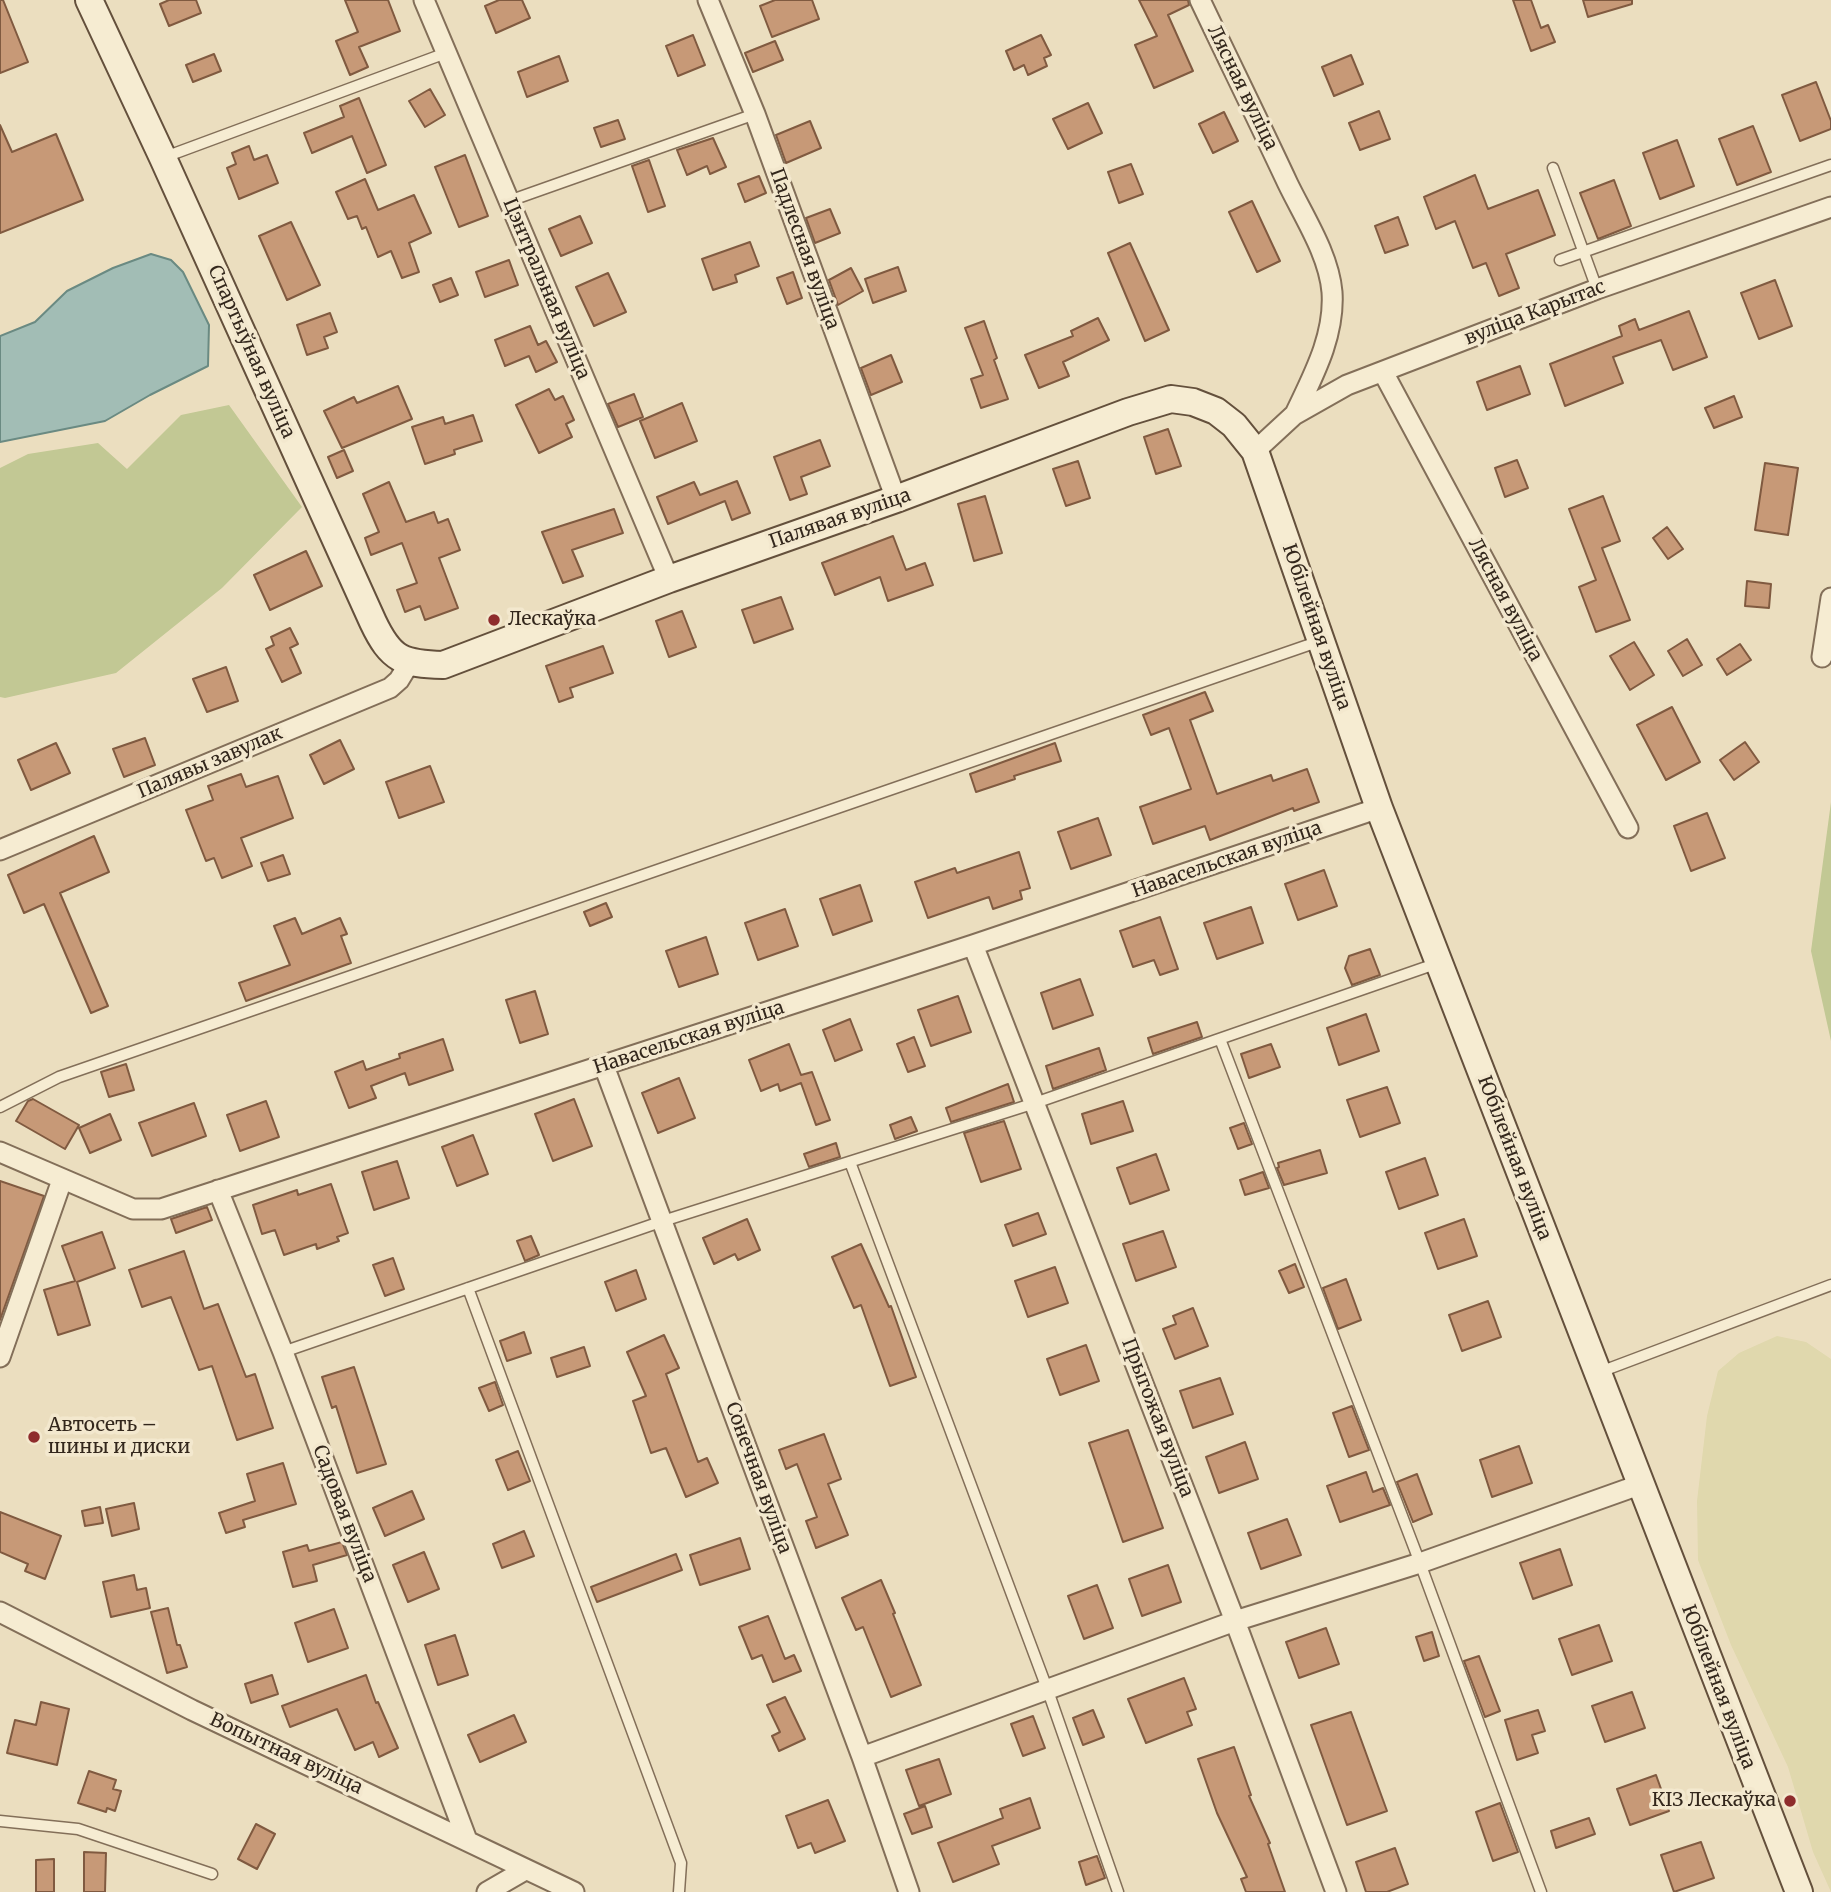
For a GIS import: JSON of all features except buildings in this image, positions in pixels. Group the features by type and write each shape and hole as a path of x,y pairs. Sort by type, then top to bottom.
{"main road":[{"name":"Спартыўная вуліца","path":"89,0 383,643 400,659 410,662"},
{"name":"Палявая вуліца","path":"410,662 443,665 669,579 896,499 1128,412 1171,399 1194,402 1216,411 1234,425"},
{"name":"Юбілейная вуліца","path":"1234,425 1255,451 1379,808 1798,1892"}],"street":[{"name":"Цэнтральная вуліца","path":"424,0 669,579"},
{"name":"Падлесная вуліца","path":"708,0 755,114 896,499"},
{"name":"Лясная вуліца","path":"1200,0 1321,251 1329,275 1332,293 1327,338 1294,415"},
{"name":"вуліца Карытас","path":"1255,451 1294,415 1347,385 1597,289 1831,207"},
{"name":"Лясная вуліца","path":"1383,372 1628,828"},
{"path":"1822,657 1831,598"},
{"name":"Палявы завулак","path":"0,850 390,688 399,680 410,662"},
{"name":"Навасельская вуліца","path":"0,1152 133,1209 161,1209 973,945 1379,808"},
{"name":"Прыгожая вуліца","path":"973,945 1236,1621 1336,1892"},
{"name":"Сонечная вуліца","path":"604,1066 862,1757 909,1892"},
{"path":"0,1357 62,1180"},
{"name":"Садовая вуліца","path":"218,1190 283,1352 467,1840"},
{"path":"862,1757 1236,1621 1420,1563 1639,1485"},
{"name":"Вопытная вуліца","path":"0,1612 192,1710 574,1892"},
{"path":"487,1892 525,1870"}],"lane":[{"path":"163,158 446,53"},
{"path":"509,201 755,114"},
{"path":"1560,260 1831,165"},
{"path":"1553,168 1597,289"},
{"path":"0,1107 59,1077 1321,640"},
{"path":"283,1352 663,1221 1035,1103 1438,963"},
{"path":"1220,1039 1420,1563 1541,1892"},
{"path":"850,1161 1048,1691 1118,1892"},
{"path":"1597,1373 1831,1285"},
{"path":"468,1288 681,1863 679,1892"},
{"path":"0,1821 78,1829 212,1874"}],"shaded area":[{"path":"1777,1336 1806,1342 1831,1359 1831,1892 1813,1852 1788,1767 1731,1645 1698,1560 1697,1501 1707,1416 1718,1371 1739,1353"}],"green space":[{"path":"229,405 302,507 222,588 116,673 0,697 0,468 28,454 98,443 127,469 181,415"},
{"path":"1831,802 1831,1041 1811,951"}],"water":[{"path":"151,254 171,260 183,272 209,325 208,366 105,421 0,442 0,336 35,322 67,291 113,268"}],"place":[{"name":"Лескаўка","path":"494,620"},
{"name":"Автосеть – шины и диски","path":"34,1437"},
{"name":"КІЗ Лескаўка","path":"1790,1801"}]}
